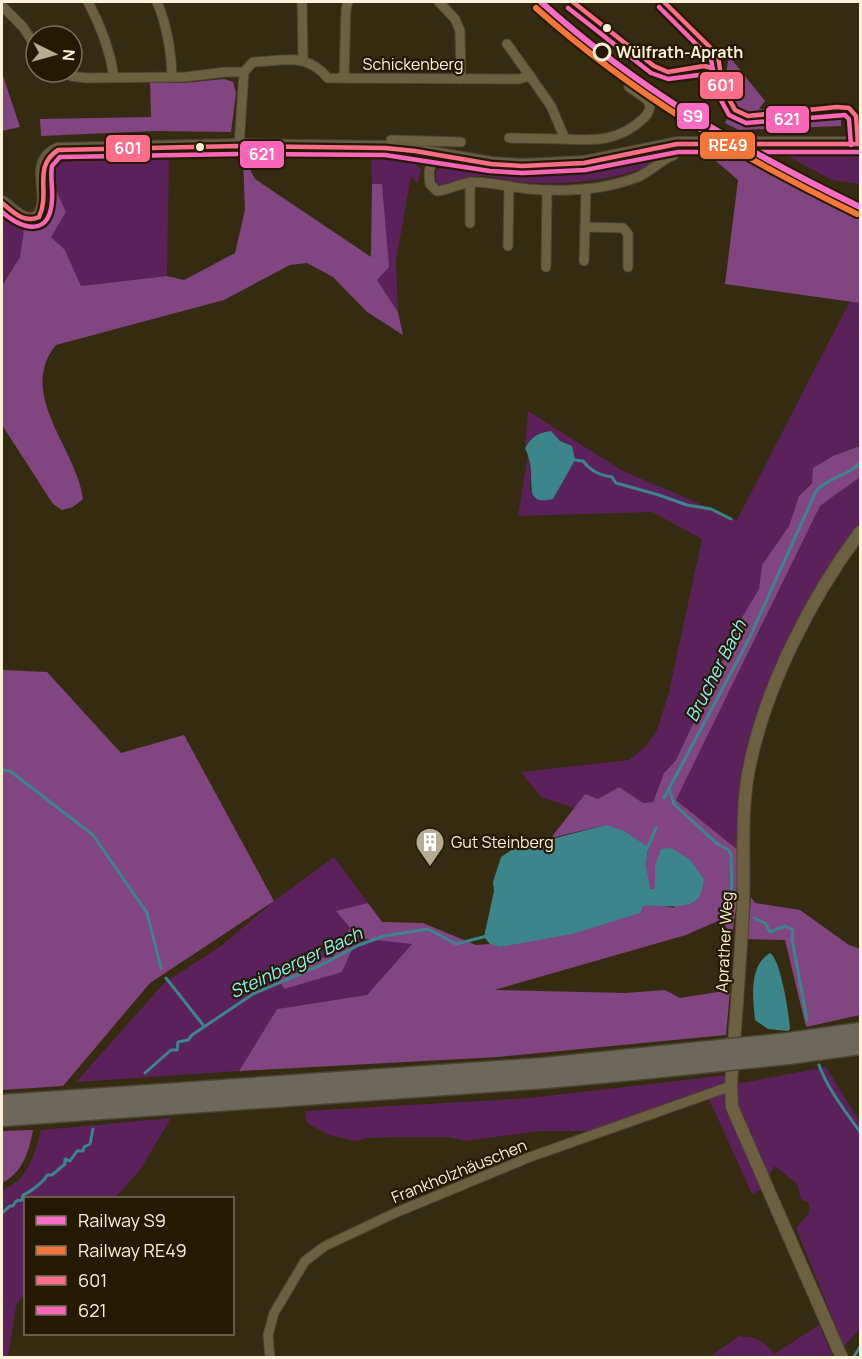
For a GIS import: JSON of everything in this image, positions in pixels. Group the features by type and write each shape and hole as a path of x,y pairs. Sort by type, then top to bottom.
{"highway":[{"path":"632,1065 861,1031"},
{"path":"2,1118 544,1066 632,1065 788,1056 861,1046"},
{"path":"2,1103 325,1088"}],"main road":[{"path":"2,203 22,219 31,221 39,217 45,205 42,171 45,159 57,150 395,144 434,154 491,164 553,166 593,161 677,144 861,144"}],"street":[{"path":"88,2 100,25 110,54 114,77"},
{"path":"157,2 167,32 172,76"},
{"path":"239,146 244,72 253,63 303,60 302,2"},
{"path":"344,78 348,2"},
{"path":"439,2 455,19 460,31 461,79"},
{"path":"2,6 24,29"},
{"path":"507,44 552,106 565,139"},
{"name":"Schickenberg","path":"303,60 319,67 328,78 519,79 530,76"},
{"path":"84,78 244,72"},
{"path":"509,138 594,141 617,136 648,114 649,104 629,87"},
{"path":"395,144 460,142"},
{"path":"434,154 429,172 430,184 437,190 445,190 470,182 547,190 586,189 639,177 663,159 674,155"},
{"path":"470,182 470,224"},
{"path":"508,246 509,186"},
{"path":"584,261 586,189"},
{"path":"546,267 547,190"},
{"path":"585,226 623,228 628,234 628,267"},
{"name":"Aprather Weg","path":"842,1358 732,1107 731,1086 743,910 744,816 749,767 760,729 795,639 816,600 861,532"},
{"name":"Frankholzhäuschen","path":"270,1358 268,1335 274,1312 305,1261 325,1246 395,1213 530,1157 731,1086"}],"shaded area":[{"path":"729,56 765,101 759,109 841,118 841,126 739,130 725,123 736,96 726,74"},
{"path":"2,73 20,127 2,131"},
{"path":"224,79 233,82 236,93 231,132 155,131 41,136 40,119 151,117 150,82 184,83"},
{"path":"743,152 860,213 860,303 725,284 738,180 710,156"},
{"path":"780,152 860,152 860,184 832,180"},
{"path":"655,155 648,167 617,176 569,183 521,182 480,176 440,185 436,181 436,172 442,167 523,174 585,171"},
{"path":"243,156 255,179 371,257 372,184 382,184 389,267 377,280 398,312 403,335 367,312 333,277 307,263 290,265 224,300 56,345 45,364 42,383 45,402 71,461 83,499 73,507 62,510 53,504 2,425 2,286 20,257 24,229 38,227 51,219 54,186 66,212 51,237 65,250 81,286 167,276 184,280 235,253 245,210"},
{"path":"371,156 392,156 405,159 421,169 418,184 411,176 396,261 398,312 377,280 381,184 372,184"},
{"path":"169,157 167,276 81,286 65,250 51,237 65,212 54,186 53,166 57,161 68,158"},
{"path":"2,213 24,229 20,257 2,286"},
{"path":"850,301 860,303 860,446 835,455 799,496 789,526 762,565 759,589 735,629 733,639 676,760 664,773 653,802 643,803 619,787 598,799 585,794 574,808 541,797 521,772 629,760 646,746 657,730 669,692 702,539 652,512 518,516 528,455 531,471 530,490 553,499 575,460 566,443 560,441 551,431 535,436 525,448 528,411 623,471 737,520"},
{"path":"860,446 860,477 820,506 676,800 739,851 739,890 732,934 720,920 686,935 494,990 626,993 665,990 680,998 730,990 726,1035 498,1057 239,1071 277,1009 367,995 412,944 357,938 342,972 284,989 278,976 285,961 333,957 350,928 336,911 368,903 382,922 423,923 476,945 490,944 501,947 643,906 657,905 675,908 655,866 655,888 649,889 646,865 648,847 606,825 551,838 585,794 598,799 619,787 643,803 653,802 664,773 676,760 733,639 735,629 759,589 762,565 789,526 799,496 812,483 813,468 835,455"},
{"path":"860,477 860,521 795,625 766,694 739,851 676,800 820,506"},
{"path":"2,670 47,672 121,753 184,735 274,901 150,983 63,1086 2,1090"},
{"path":"334,857 368,903 336,911 350,928 333,957 342,972 357,938 413,943 367,995 277,1009 239,1071 76,1082 164,983 221,946 274,901"},
{"path":"751,897 755,903 800,910 849,945 860,949 860,1015 806,1027 785,940 748,939"},
{"path":"826,1067 860,1122 860,1329 844,1346 796,1228 809,1213 809,1203 801,1199 797,1184 775,1166 761,1189 752,1194 709,1099 608,1131 539,1131 466,1141 447,1137 399,1137 368,1138 355,1141 329,1135 307,1123 305,1111 530,1098 727,1075 736,1084"},
{"path":"171,1118 140,1170 116,1197 24,1197 24,1294 16,1306 8,1357 2,1357 2,1190 18,1180 29,1166 41,1130"},
{"path":"33,1130 20,1168 2,1183 2,1131"},
{"path":"819,1325 833,1357 709,1357 739,1336 759,1340 774,1354"}],"water":[{"path":"551,431 560,441 572,446 575,460 553,499 539,500 533,494 530,466 525,448 536,436"},
{"path":"606,825 624,831 648,847 646,865 650,889 655,888 655,866 661,849 671,848 690,860 704,879 702,891 697,899 684,905 643,906 640,913 572,934 500,947 490,944 484,937 494,891 493,882 501,857 513,849"},
{"path":"770,953 778,966 784,988 790,1029 788,1031 768,1029 755,1020 753,993 755,974 763,959"}],"waterway":[{"path":"575,460 583,461 596,472 612,477 616,483 687,505 711,509 731,519"},
{"name":"Brucher Bach","path":"664,798 749,639 816,491 860,463"},
{"path":"2,770 10,771 93,835 147,913 161,968"},
{"name":"Brucher Bach","path":"669,789 674,804 716,843 729,850 732,896"},
{"name":"Steinberger Bach","path":"647,849 656,828"},
{"name":"Brucher Bach","path":"754,918 765,923 770,932 785,926 793,930 792,939 807,1020"},
{"name":"Steinberger Bach","path":"145,1073 171,1050 177,1050 178,1042 188,1040 253,994 323,964 359,945 384,936 428,929 456,944 487,936"},
{"path":"166,978 204,1026"},
{"name":"Brucher Bach","path":"819,1065 832,1091 860,1132"},
{"name":"Steinberger Bach","path":"2,1213 13,1206 16,1201 22,1200 23,1195 47,1175 52,1175 65,1164 65,1159 70,1161 77,1151 83,1151 84,1147 90,1144 93,1129"},
{"path":"853,1358 860,1347"}],"rail line":[{"name":"S9","path":"541,2 578,34 654,91 733,140 860,207"},
{"name":"RE49","path":"536,8 611,69 650,97 729,146 857,214"}],"transit line":[{"name":"601","path":"573,2 654,66 668,72 704,66 712,68 735,110 748,116 837,107 849,108 856,116 858,144"},
{"name":"601","path":"664,2 718,55 722,85"},
{"name":"621","path":"659,7 711,59 716,88"},
{"name":"621","path":"568,8 651,73 668,79 707,74 729,115 746,123 845,115 849,119 851,145"},
{"name":"601","path":"2,203 24,218 39,217 46,164 58,150 239,146 385,148 491,164 522,166 584,163 677,144 860,144"},
{"name":"621","path":"2,212 18,223 34,227 41,225 50,212 52,166 60,157 239,154 385,155 490,171 522,173 585,170 678,152 858,152"}],"place":[{"name":"Wülfrath-Aprath","path":"602,52"},
{"name":"Gut Steinberg","path":"430,868"}]}
